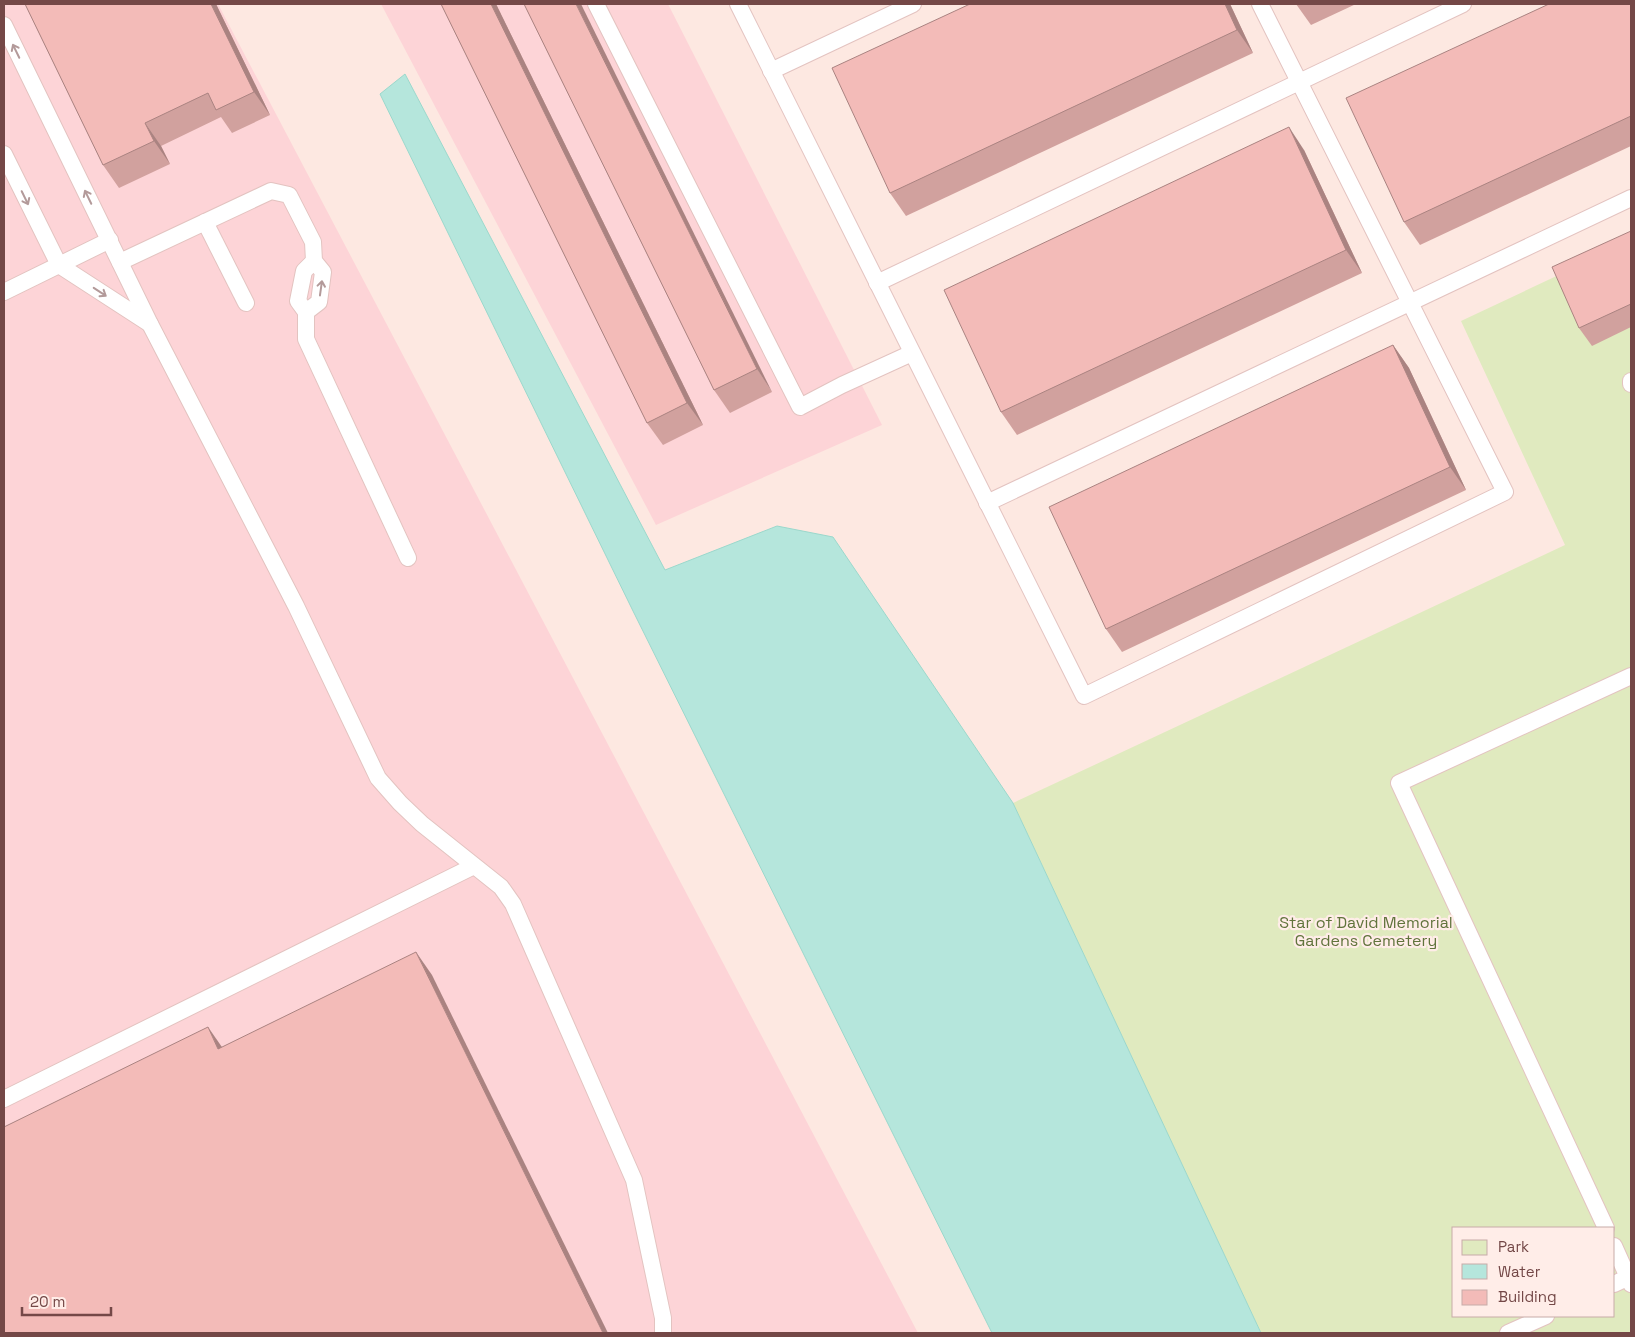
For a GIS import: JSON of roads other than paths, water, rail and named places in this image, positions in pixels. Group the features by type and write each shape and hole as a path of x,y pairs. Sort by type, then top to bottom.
{"lane":[{"path":"596,4 800,407 842,385 912,353"},
{"path":"738,4 1084,696 1505,492 1260,4"},
{"path":"772,71 913,4"},
{"path":"877,283 1463,4"},
{"path":"4,25 150,324 296,606 378,778 415,817 501,887 512,904 634,1180 663,1318 663,1333"},
{"path":"4,154 59,265 150,324"},
{"path":"120,262 270,191 289,195 313,242 314,262 323,272 319,302 306,312 306,339 408,558"},
{"path":"987,504 1631,198"},
{"path":"205,222 246,303"},
{"path":"4,292 110,240"},
{"path":"1606,1227 1400,783 1631,676"},
{"path":"4,1099 474,866"},
{"path":"1615,1249 1626,1280"},
{"path":"1508,1333 1544,1317"}],"water":[{"path":"405,74 665,570 777,526 833,537 1013,803 1261,1333 992,1333 633,611 380,94"}],"park label":[{"name":"Star of David Memorial Gardens Cemetery","path":"1366,931"}]}
